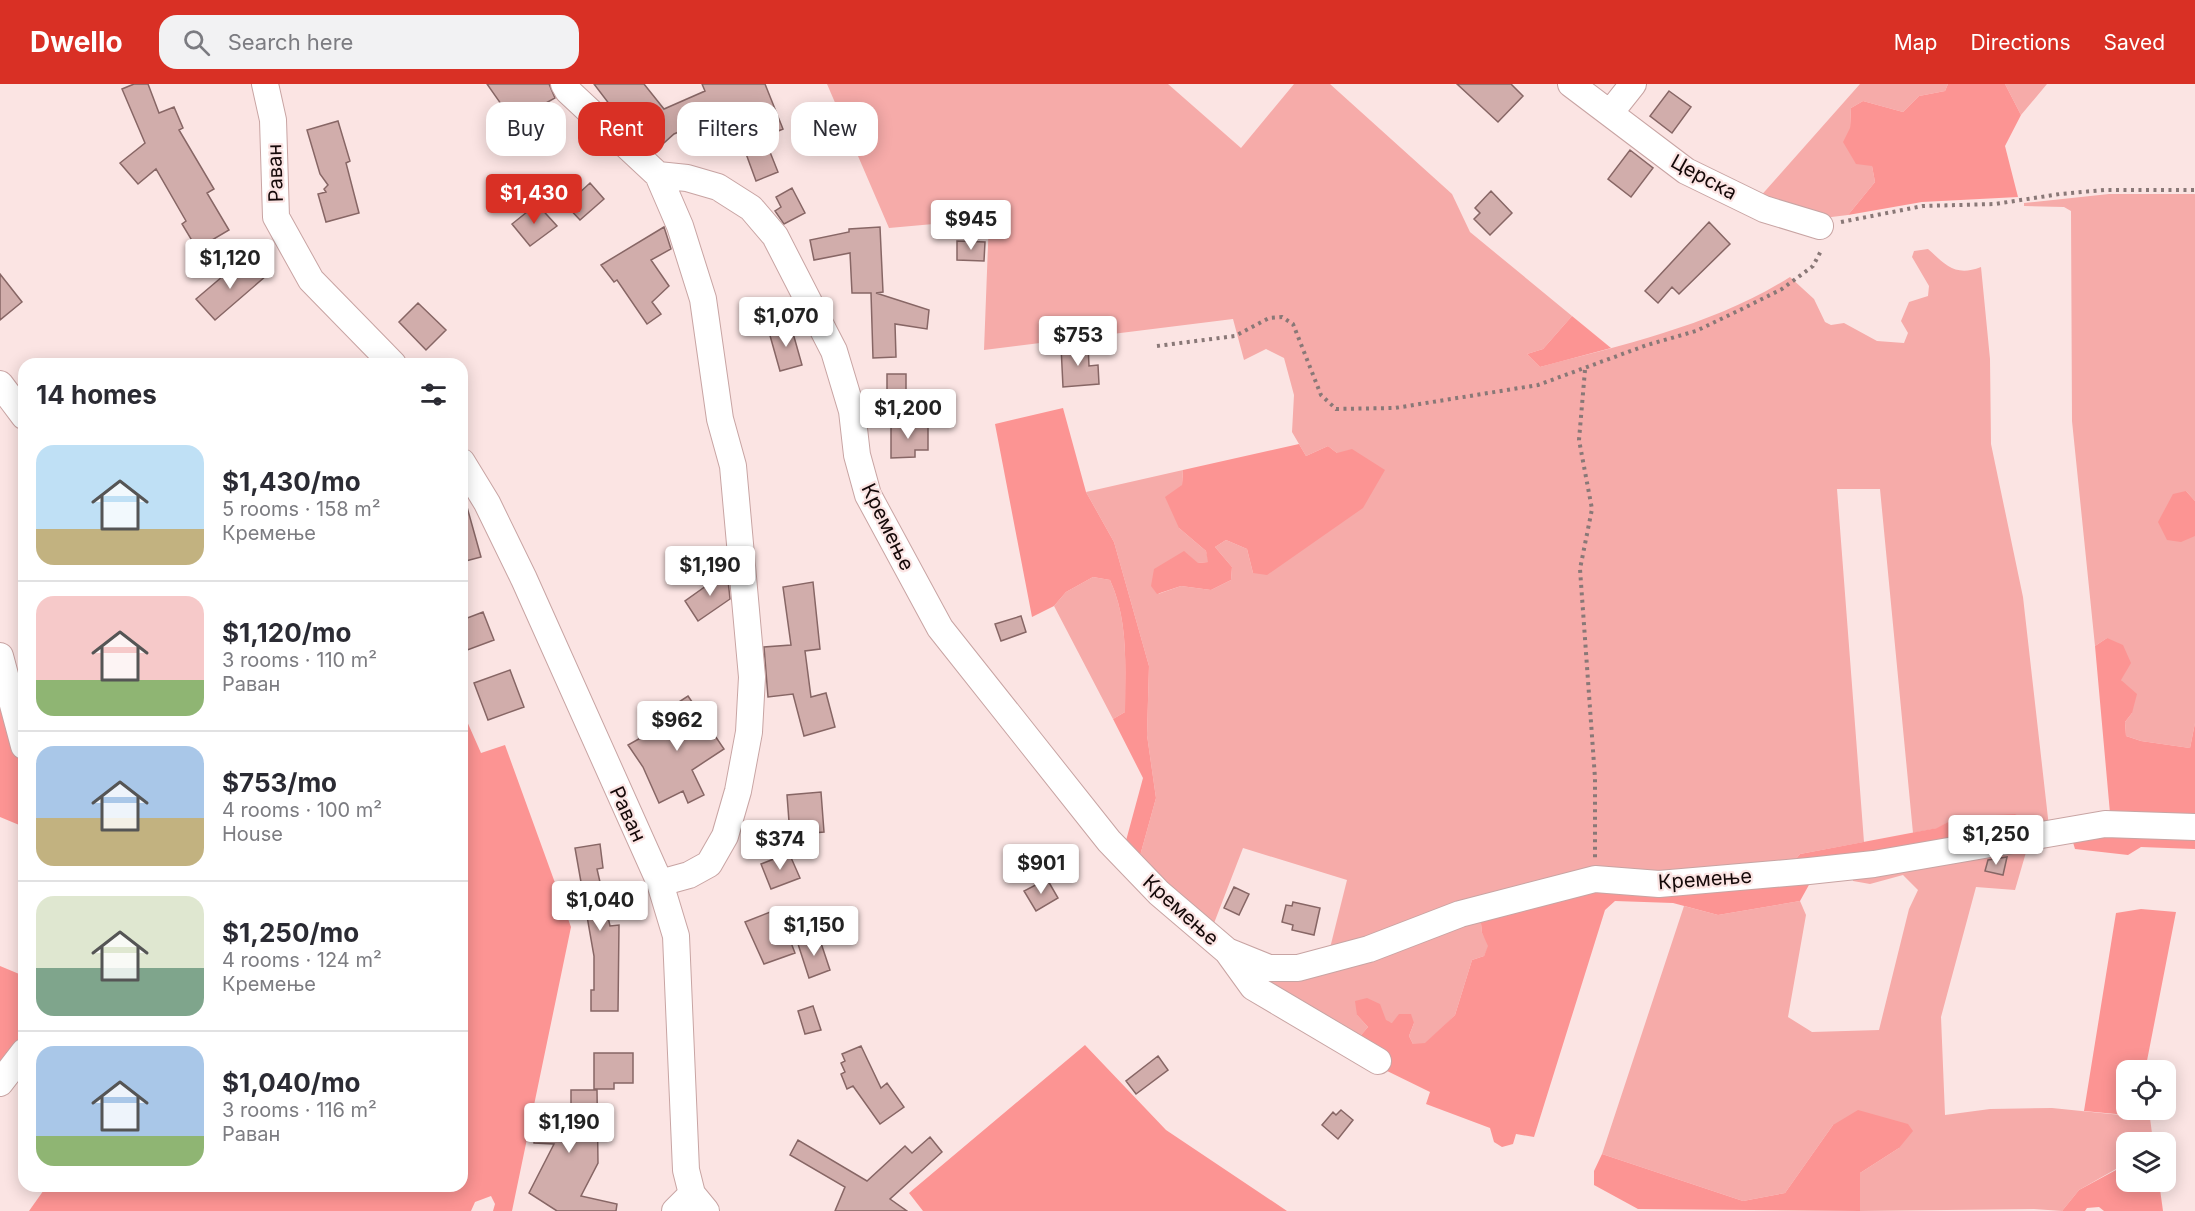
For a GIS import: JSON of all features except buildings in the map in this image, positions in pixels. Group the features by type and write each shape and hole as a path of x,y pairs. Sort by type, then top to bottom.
{"street":[{"name":"Раван","path":"265,84 273,120 276,217 311,280 387,358"},
{"path":"564,84 568,91 658,175 680,226 704,299 720,419 733,466 752,677 749,732 738,790 725,836 709,864 689,875 660,883"},
{"name":"Церска","path":"1571,84 1686,171 1764,209 1820,226"},
{"path":"1610,113 1633,84"},
{"name":"Кремење","path":"658,175 687,178 718,187 750,208 775,236 834,351 852,411 857,455 868,495 940,628 1109,841 1158,893 1227,951 1253,987 1378,1061"},
{"path":"0,384 18,408"},
{"name":"Раван","path":"468,472 487,503 524,579 660,883 676,936 683,1067 684,1148 691,1205"},
{"path":"0,656 18,724"},
{"name":"Кремење","path":"1227,951 1269,968 1298,968 1369,949 1460,914 1595,879 1659,884 1874,864 2105,824 2195,827"},
{"path":"0,1083 18,1060"}],"path":[{"path":"1157,346 1235,336 1269,318 1282,317 1293,324 1321,395 1336,409 1395,408 1538,385 1585,370 1647,345 1696,331 1782,288 1813,266 1822,248 1825,233 1820,226 1923,206 1995,204 2104,190 2195,190"},
{"path":"1585,370 1579,440 1592,509 1580,569 1595,778 1595,879"}],"shaded area":[{"path":"827,84 1168,84 1241,148 1294,84 1330,84 1452,194 1470,232 1572,316 1543,349 1527,354 1540,367 1637,341 1700,321 1761,294 1790,277 1814,299 1825,322 1831,325 1844,323 1877,341 1904,343 1908,333 1901,321 1909,302 1928,296 1929,286 1912,257 1914,251 1928,249 1951,268 1958,270 1972,270 1981,267 1990,359 1991,444 2023,597 2049,827 2027,832 1957,817 1938,828 1913,833 1880,489 1837,489 1864,842 1800,854 1795,860 1659,879 1328,956 1347,880 1243,848 1211,931 1138,863 1156,798 1147,735 1149,666 1114,542 1086,492 1183,470 1179,528 1206,551 1209,562 1198,563 1158,594 1181,586 1211,590 1231,580 1232,567 1215,547 1226,540 1247,549 1253,573 1337,453 1328,446 1306,456 1292,432 1294,395 1284,358 1266,349 1244,360 1233,319 984,350 989,219 889,228 858,156 878,156 878,102 835,102"},
{"path":"1860,84 1948,84 1945,91 1919,96 1903,112 1863,101 1851,108 1850,128 1872,166 1875,182 1848,215 1823,218 1758,199"},
{"path":"1948,84 2005,84 2021,115 2005,146 2018,197 1922,202 1848,215 1875,182 1872,166 1856,164 1843,142 1850,128 1851,108 1863,101 1903,112 1919,96 1945,91"},
{"path":"2005,84 2047,84 2021,115"},
{"path":"2109,194 2195,194 2195,501 2186,491 2195,536 2195,723 2190,748 2141,741 2126,736 2125,722 2132,713 2107,638 2095,646 2072,421 2071,211 2064,207 2024,206 2024,203"},
{"path":"1572,316 1611,348 1540,367 1527,354 1543,349"},
{"path":"1063,408 1086,492 1114,542 1149,666 1147,735 1156,798 1138,863 1124,848 1143,778 1113,719 1125,712 1125,645 1116,596 1110,580 1093,577 1066,592 1054,606 1032,617 995,424"},
{"path":"1299,444 1306,456 1328,446 1337,453 1352,449 1385,470 1363,508 1267,575 1253,573 1247,549 1226,540 1215,547 1232,567 1231,580 1211,590 1181,586 1157,594 1151,586 1154,569 1184,551 1198,563 1208,562 1206,551 1179,528 1165,497 1182,485 1183,470"},
{"path":"2186,491 2195,501 2195,536 2181,542 2167,540 2158,522 2173,494"},
{"path":"1093,577 1110,580 1123,628 1125,712 1113,719 1054,606 1066,592"},
{"path":"2107,638 2123,645 2131,663 2121,680 2137,694 2132,713 2125,722 2126,736 2141,741 2190,748 2195,723 2195,849 2141,847 2128,855 2075,849 2072,839 2110,813 2095,646"},
{"path":"0,678 18,747 18,824 0,817"},
{"path":"468,724 481,753 505,745 571,927 512,1211 493,1211 495,1204 491,1196 475,1202 471,1211 29,1211 42,1192 468,1192"},
{"path":"2015,814 2026,821 2027,832 1872,857 1795,860 1800,854 1937,828 1957,817"},
{"path":"2029,842 2015,890 1976,887 1941,1017 1945,1115 1990,1109 2052,1108 2116,1115 2116,1120 2150,1120 2152,1132 2116,1132 2116,1169 2079,1190 2062,1211 2034,1209 1860,1211 1860,1173 1899,1148 1833,1125 1785,1193 1743,1201 1602,1154 1684,906 1718,915 1800,901 1806,915 1788,1017 1812,1032 1879,1030 1909,909 1918,890 1903,875 1870,884 1853,881 1851,871"},
{"path":"1810,883 1800,901 1718,915 1673,903 1615,901 1605,910 1534,1137 1516,1134 1513,1144 1502,1147 1494,1142 1490,1128 1426,1104 1430,1092 1381,1068 1355,1042 1368,1027 1357,1015 1355,1001 1367,998 1380,1004 1386,1020 1392,1023 1399,1014 1411,1014 1414,1023 1409,1036 1413,1044 1425,1043 1455,1015 1472,960 1484,956 1488,946 1482,933 1480,914 1594,884"},
{"path":"2141,909 2176,912 2147,1060 2116,1060 2116,1114 2084,1111 2116,913"},
{"path":"1480,914 1482,933 1489,946 1484,956 1472,960 1455,1015 1425,1044 1413,1044 1409,1036 1414,1023 1392,1023 1357,1015 1368,1027 1355,1042 1275,998 1260,968"},
{"path":"0,966 18,974 18,1052 0,1075"},
{"path":"1085,1045 1166,1130 1287,1211 923,1211 909,1193"},
{"path":"1858,1110 1908,1124 1913,1131 1899,1148 1860,1173 1860,1211 1638,1209 1594,1185 1594,1171 1602,1154 1743,1201 1785,1193 1833,1125"},
{"path":"2116,1170 2116,1192 2160,1192 2163,1211 2104,1211 2099,1207 2087,1208 2085,1211 2062,1211 2079,1190"}]}
